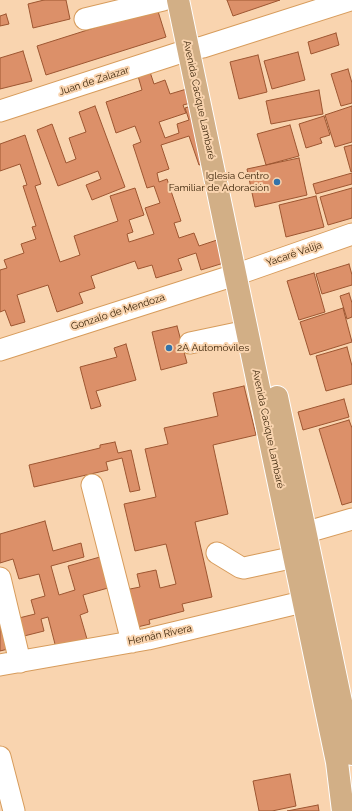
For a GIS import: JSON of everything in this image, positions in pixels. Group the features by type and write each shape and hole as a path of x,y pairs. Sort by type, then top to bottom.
{"main road":[{"name":"Avenida Cacique Lambaré","path":"178,0 196,49"},
{"name":"Avenida Cacique Lambaré","path":"193,0 196,49 297,542"},
{"name":"Avenida Cacique Lambaré","path":"242,272 247,332 312,600 347,758 343,811"}],"street":[{"name":"Juan de Zalazar","path":"0,111 350,0"},
{"path":"85,19 154,1"},
{"name":"Yacaré Valija","path":"242,272 352,234"},
{"name":"Gonzalo de Mendoza","path":"0,350 242,272"},
{"path":"190,343 247,332"},
{"path":"92,485 132,642"},
{"path":"217,553 244,568 297,542 352,519"},
{"path":"0,578 20,662"},
{"name":"Hernán Rivera","path":"0,665 148,639 312,600"},
{"path":"0,757 14,811"}],"building":[{"path":"44,0 66,0 70,19 33,28 28,4"},
{"path":"227,0 280,0 233,16"},
{"path":"157,8 166,37 46,75 37,46"},
{"path":"6,14 9,24 0,26 0,16"},
{"path":"336,33 339,45 311,54 308,42"},
{"path":"23,51 32,81 0,89 0,58"},
{"path":"298,52 305,80 272,89 264,61"},
{"path":"258,55 267,92 239,99 230,62"},
{"path":"348,69 352,83 352,103 341,106 331,74"},
{"path":"150,72 154,84 165,80 170,94 190,88 195,102 183,105 186,113 159,122 165,138 179,133 177,124 189,120 185,108 191,106 210,162 199,165 189,136 161,145 169,169 157,173 159,182 167,179 181,221 174,223 179,238 194,233 199,246 220,239 227,262 201,270 196,253 178,259 182,270 156,278 152,265 138,269 135,261 91,276 95,288 79,293 83,303 57,312 48,285 17,295 25,322 11,326 5,310 0,312 0,270 7,268 4,260 24,253 21,244 36,239 32,227 36,226 23,186 27,185 20,164 0,171 0,144 25,135 41,184 35,186 60,262 80,255 74,236 118,221 110,196 135,188 144,215 129,220 133,232 127,234 129,242 154,234 145,208 160,203 154,186 147,188 133,145 141,142 135,126 116,133 106,102 142,90 138,76"},
{"path":"319,90 323,114 271,124 266,101"},
{"path":"95,106 125,187 92,200 86,185 101,179 98,171 58,186 37,130 52,124 66,163 76,159 69,138 86,132 79,112"},
{"path":"352,106 352,142 335,147 325,115"},
{"path":"324,116 330,135 320,138 322,143 306,148 299,124"},
{"path":"290,125 299,156 266,165 257,134"},
{"path":"352,145 352,171 351,172 344,147"},
{"name":"Iglesia Centro Familiar de Adoración","path":"299,158 307,195 255,207 247,169"},
{"path":"352,173 352,184 316,194 313,184"},
{"path":"352,188 352,218 328,225 320,197"},
{"path":"316,196 324,227 286,237 279,205"},
{"path":"349,264 352,275 352,285 322,294 316,274"},
{"path":"314,273 325,312 299,320 287,281"},
{"path":"349,293 352,303 352,317 347,319 340,296"},
{"path":"343,308 352,342 310,355 300,322"},
{"name":"2A Automóviles","path":"177,326 187,363 161,370 152,332"},
{"path":"126,344 136,380 96,391 101,406 91,409 80,367 117,357 114,348"},
{"path":"347,347 352,366 352,384 326,391 316,356"},
{"path":"244,386 256,435 213,445 228,514 195,522 212,597 182,604 184,611 149,620 150,624 133,628 125,590 140,587 137,574 156,570 160,588 176,584 166,544 135,551 124,504 156,497 145,449 168,444 164,428 218,416 213,393"},
{"path":"344,399 349,417 303,430 298,412"},
{"path":"349,420 352,428 352,502 342,505 319,429"},
{"path":"115,442 118,453 131,450 140,490 130,492 122,458 106,462 108,470 34,487 29,465 100,448 100,445"},
{"path":"45,521 53,551 81,543 84,557 51,566 59,595 75,590 68,566 100,557 108,588 83,595 88,612 80,615 87,639 56,648 48,617 41,619 44,631 24,636 19,618 35,614 31,600 45,596 39,574 19,579 13,559 0,563 0,534"},
{"path":"0,606 12,648 0,651"},
{"path":"290,774 296,806 272,811 259,811 253,781"},
{"path":"318,805 319,811 287,811"}],"place":[{"name":"Iglesia Centro Familiar de Adoración","path":"277,182"},
{"name":"2A Automóviles","path":"169,348"}]}
